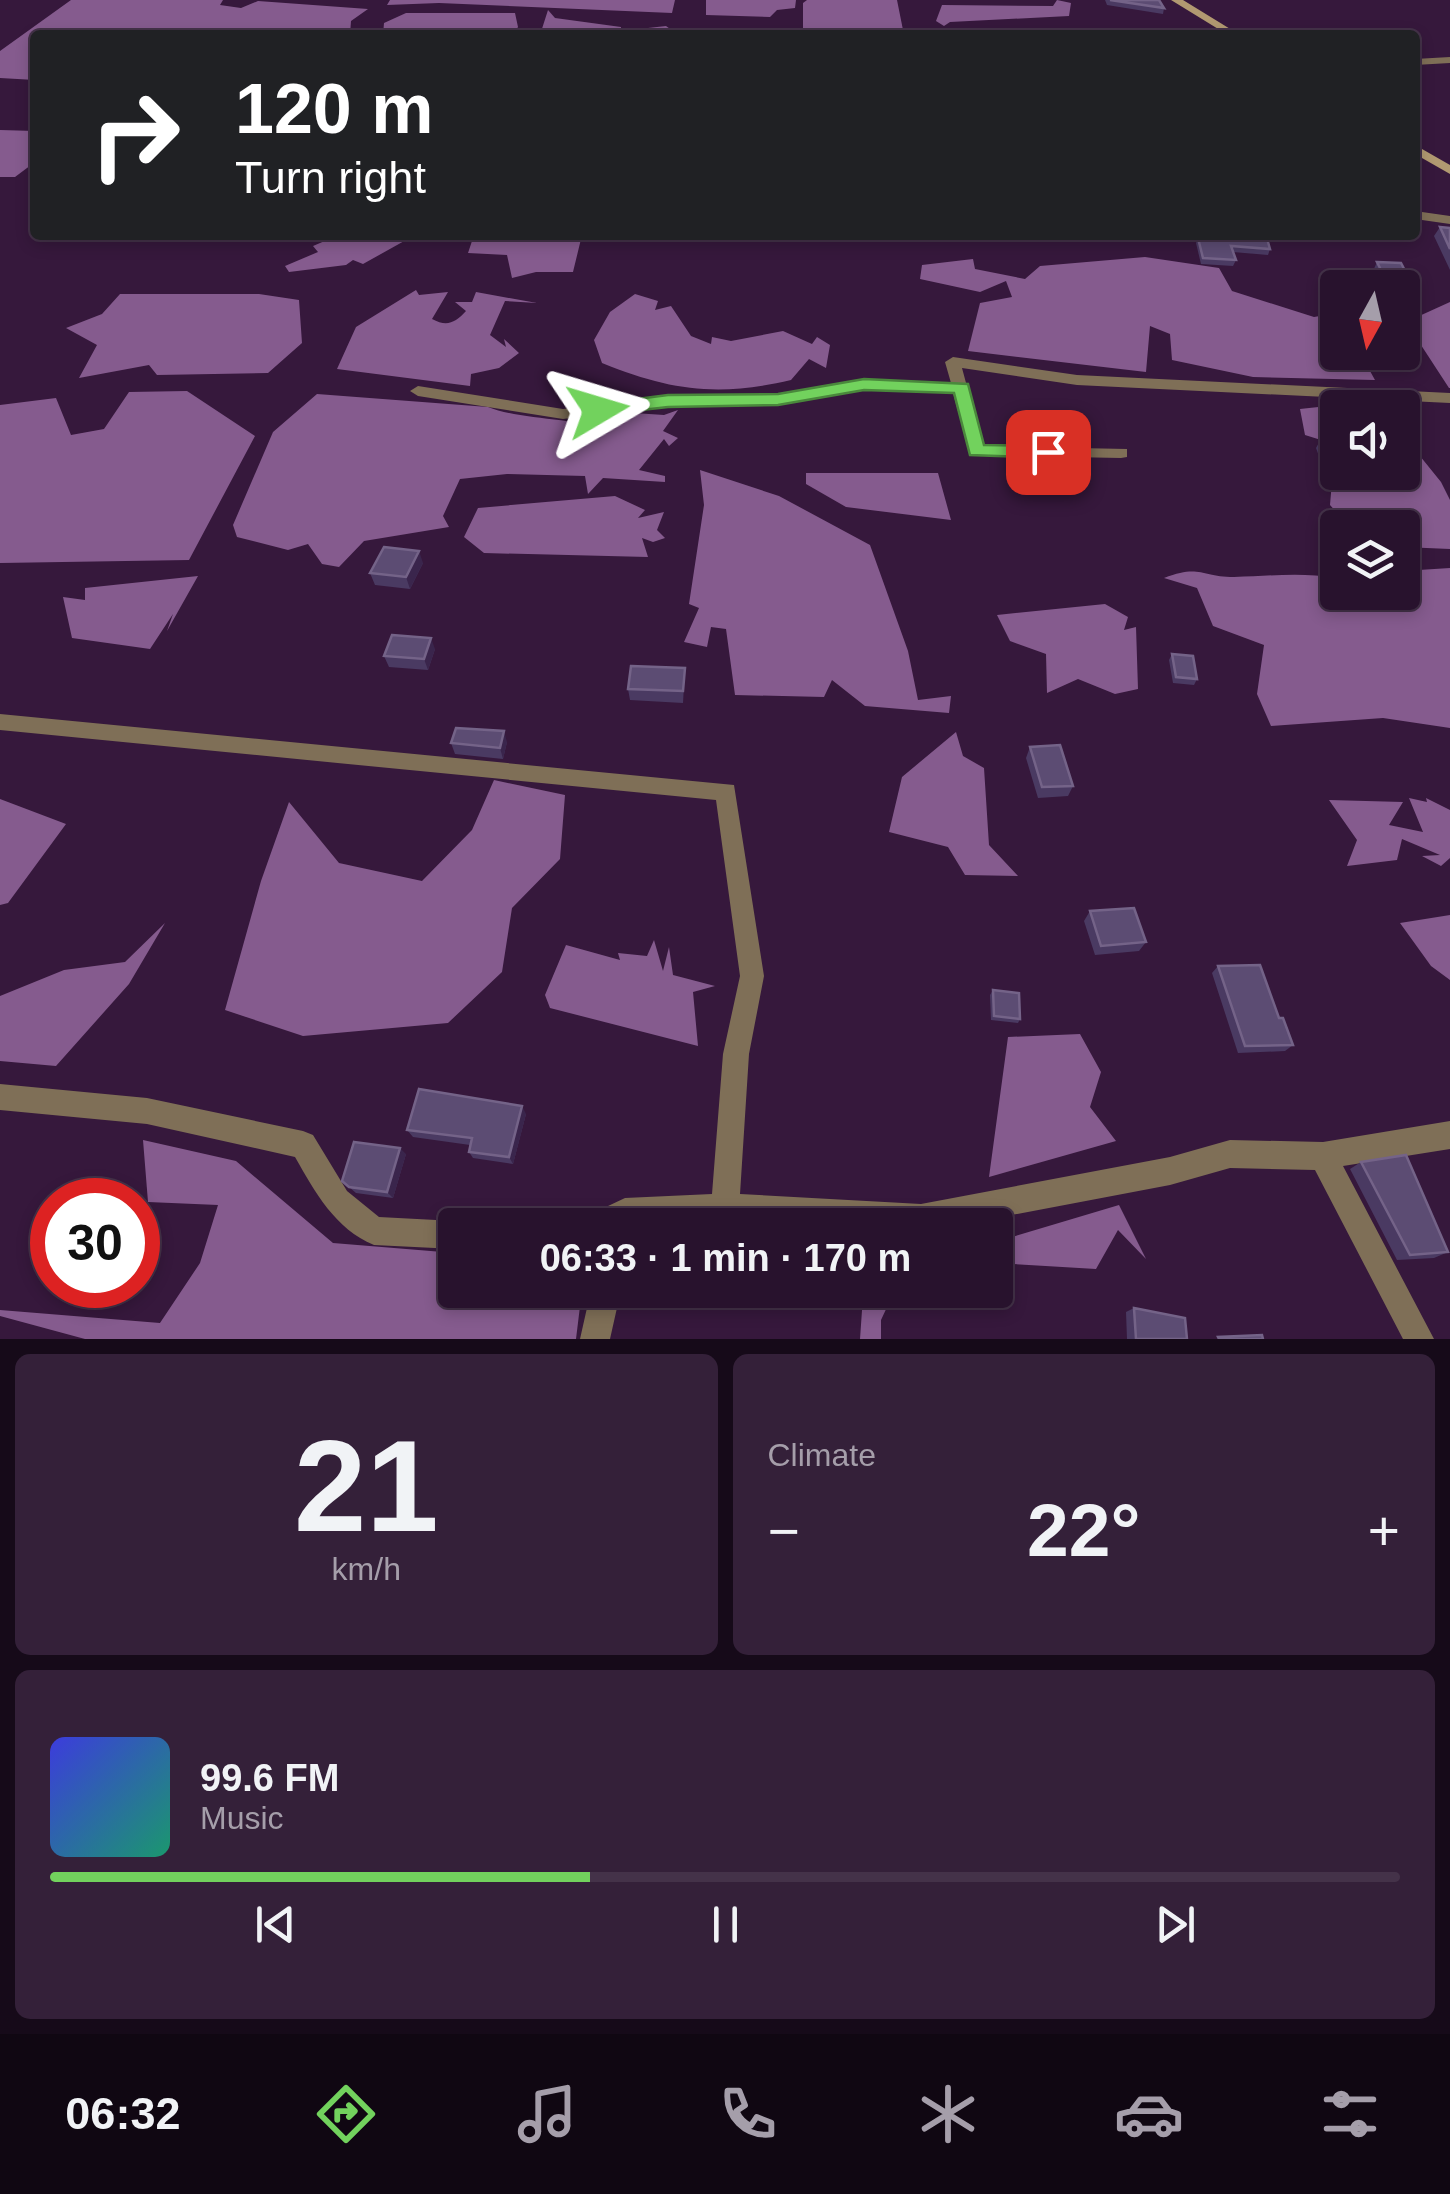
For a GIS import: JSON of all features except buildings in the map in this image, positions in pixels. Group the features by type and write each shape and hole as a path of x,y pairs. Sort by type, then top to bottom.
{"main road":[{"path":"1176,0 1227,30"},
{"path":"1420,152 1450,170"}],"street":[{"path":"1420,62 1450,60"},
{"path":"1420,216 1450,220"},
{"path":"1120,452 976,451 953,362 1077,380 1450,398"},
{"path":"418,391 563,414 668,401 778,400 864,384 962,388"},
{"path":"0,722 726,792 752,976 736,1054 724,1207"},
{"path":"0,1097 147,1112 303,1145 336,1201 374,1231 438,1234"},
{"path":"716,1208 921,1218 1170,1171 1230,1154 1324,1156 1450,1135"},
{"path":"1324,1156 1419,1339"},
{"path":"594,1339 602,1308"}],"shaded area":[{"path":"71,0 223,0 220,5 241,8 258,1 368,9 351,21 350,30 30,30 30,80 0,78 0,51"},
{"path":"390,0 675,0 672,13 439,3 387,5"},
{"path":"706,0 796,0 795,8 777,10 770,17 706,15"},
{"path":"897,0 903,30 803,30 803,3"},
{"path":"1057,0 1071,3 1069,16 950,22 944,26 936,21 942,5 1053,6"},
{"path":"548,10 555,18 621,27 621,30 542,30"},
{"path":"406,13 515,13 518,27 383,30 384,23"},
{"path":"666,26 672,30 630,30"},
{"path":"0,130 30,131 30,166 15,177 0,177"},
{"path":"327,240 406,240 363,264 353,260 346,265 289,272 285,266 318,252 313,246"},
{"path":"472,240 581,240 573,272 536,272 512,278 507,255 468,253"},
{"path":"1145,257 1219,268 1232,291 1320,316 1320,370 1369,370 1375,380 1253,377 1172,360 1170,334 1150,326 1146,372 968,351 980,303 1012,297 1006,281 980,292 920,279 922,265 973,259 975,269 1025,279 1040,266"},
{"path":"416,290 419,295 448,292 432,319 442,323 462,315 466,311 455,302 472,302 476,292 537,303 505,301 490,335 506,347 504,339 519,353 499,368 471,374 470,386 337,369 356,327"},
{"path":"120,294 259,294 299,300 302,343 268,373 157,375 149,365 79,378 97,345 66,328 102,314"},
{"path":"635,294 658,301 655,310 671,306 691,336 711,344 712,337 731,341 783,331 812,344 817,337 830,345 826,368 809,359 791,380 718,389 673,385 602,363 594,340 610,312"},
{"path":"1450,302 1450,388 1420,343 1420,316"},
{"path":"187,391 255,436 189,560 0,563 0,405 56,398 71,435 104,429 129,392"},
{"path":"317,394 488,407 613,429 619,412 664,415 678,410 663,431 678,438 669,446 664,439 639,470 665,476 665,482 603,478 588,494 585,476 507,474 460,479 443,516 449,527 364,541 339,567 322,564 308,544 288,550 237,537 233,525 273,432"},
{"path":"1320,407 1320,440 1305,435 1300,409"},
{"path":"1420,456 1450,500 1450,549 1420,548 1420,510 1335,510 1330,505 1331,490 1420,490"},
{"path":"700,470 779,496 870,545 908,651 918,700 951,696 949,713 865,706 832,680 824,697 735,695 726,629 711,627 707,647 684,642 699,608 689,604 704,505"},
{"path":"806,473 938,473 951,520 846,507 806,484"},
{"path":"615,496 645,510 638,518 664,512 657,530 665,538 653,542 642,538 648,557 484,553 464,537 478,508"},
{"path":"1450,568 1450,728 1383,718 1271,726 1257,694 1264,645 1213,626 1197,588 1164,578 1193,572 1234,577 1320,576 1320,610 1420,610 1420,570"},
{"path":"198,576 167,631 173,614 150,649 72,638 63,597 85,600 85,588"},
{"path":"1105,604 1128,617 1124,630 1136,627 1138,689 1115,694 1078,679 1047,693 1046,654 1010,641 997,615"},
{"path":"956,732 963,756 984,768 989,845 1018,876 965,875 948,847 889,832 902,777"},
{"path":"494,780 565,795 560,859 512,908 502,972 448,1023 303,1036 225,1010 261,881 289,802 339,863 422,881 472,830"},
{"path":"1409,798 1427,802 1426,798 1450,810 1450,858 1441,866 1422,856 1440,855 1402,839 1397,860 1347,866 1357,840 1329,800 1403,802 1389,825 1423,832"},
{"path":"0,799 66,824 8,903 0,905"},
{"path":"1450,915 1450,980 1431,966 1400,923"},
{"path":"165,923 129,984 56,1066 0,1061 0,996 64,970 125,962"},
{"path":"654,940 663,971 669,947 673,975 715,986 693,992 698,1046 550,1008 545,995 566,945 620,960 618,953 647,956"},
{"path":"1080,1034 1101,1072 1090,1107 1116,1141 989,1177 1008,1037"},
{"path":"143,1140 236,1161 333,1243 438,1252 438,1308 580,1308 576,1339 85,1339 0,1316 0,1310 160,1323 200,1263 218,1205 160,1203 160,1178 146,1178"},
{"path":"1119,1205 1146,1259 1118,1230 1096,1269 1013,1264 1013,1237"},
{"path":"862,1308 887,1308 881,1320 881,1339 860,1339"}],"route":[{"path":"598,410 668,401 778,400 864,384 962,388 976,451 1048,452"}]}
